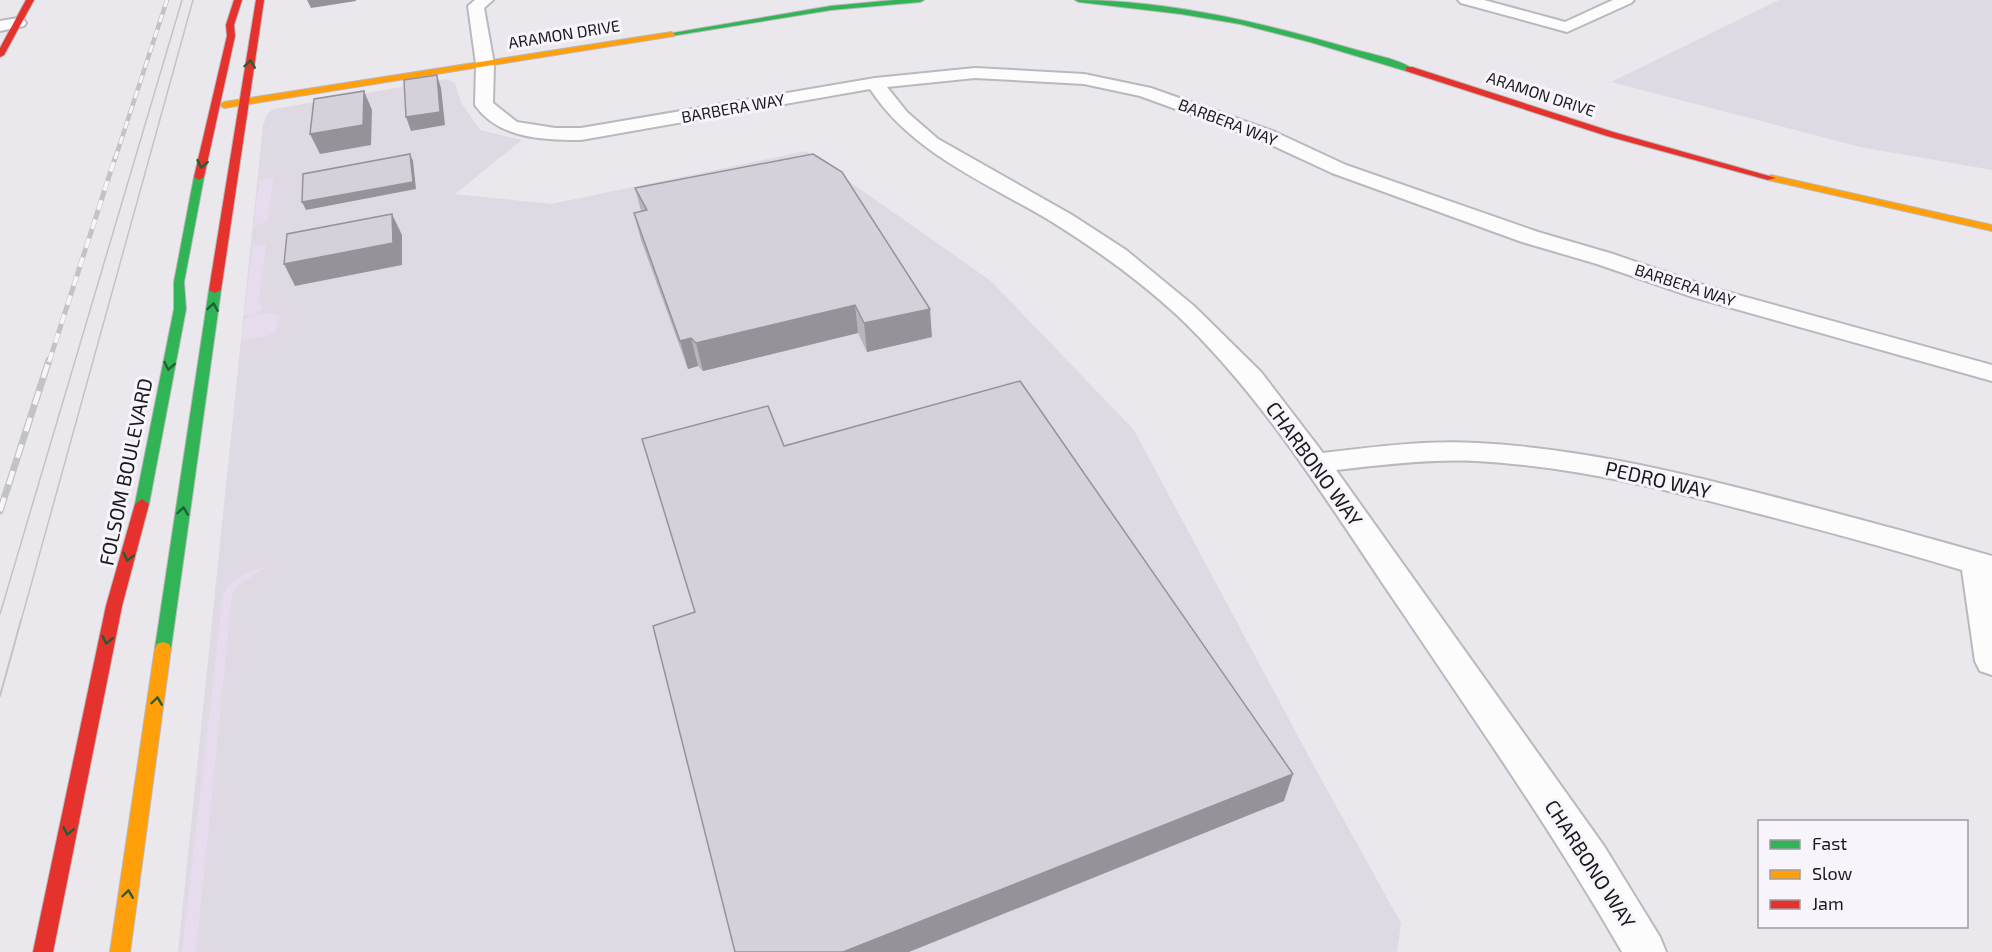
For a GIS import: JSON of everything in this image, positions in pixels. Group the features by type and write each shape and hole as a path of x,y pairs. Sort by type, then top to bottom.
{"main road":[{"path":"0,55 30,0"},
{"name":"FOLSOM BOULEVARD","path":"43,952 114,606 139,520 180,309 179,282 231,36 230,26 238,0"},
{"path":"120,952 204,364 261,0"},
{"name":"ARAMON DRIVE","path":"215,106 831,8 920,0"},
{"name":"ARAMON DRIVE","path":"1079,0 1174,10 1289,33 1614,135 1757,173 1992,228"}],"street":[{"path":"485,64 476,6 486,0"},
{"path":"1466,0 1567,27 1626,0"},
{"path":"0,26 18,24"},
{"name":"BARBERA WAY","path":"485,64 484,105 511,127 555,134 581,134 875,83 975,73 1084,79 1145,92 1179,103 1268,136 1339,169 1530,237 1605,259 1701,292 1992,373"},
{"name":"CHARBONO WAY","path":"875,83 892,109 914,130 1064,220 1152,280 1252,378 1316,463 1590,860 1645,952"},
{"name":"PEDRO WAY","path":"1316,463 1419,452 1476,452 1564,460 1657,477 1878,534 1984,566"},
{"path":"1984,566 1992,661"}],"shaded area":[{"path":"1779,0 1992,0 1992,170 1860,147 1611,82"},
{"path":"447,79 455,83 461,102 480,130 522,140 455,194 551,204 806,151 991,281 1134,430 1401,923 1397,952 178,952 263,125 268,113 274,109"},
{"path":"273,177 268,221 254,226 259,180"},
{"path":"266,245 259,302 264,307 256,314 244,316 253,247"},
{"path":"266,313 280,315 276,331 270,335 241,341 244,319"},
{"path":"265,567 239,585 232,595 196,952 182,952 223,595 235,580 246,573"}],"building":[{"path":"437,75 440,112 406,117 404,80"},
{"path":"364,91 363,125 310,134 314,99"},
{"path":"410,154 413,182 302,202 303,174"},
{"path":"813,154 842,172 930,309 864,323 855,305 696,343 691,338 680,341 634,213 647,210 635,188"},
{"path":"392,214 393,243 284,264 287,234"},
{"path":"1020,381 1293,774 843,952 735,952 653,626 695,612 642,439 768,406 784,446"}],"tram line":[{"path":"0,614 182,0"},
{"path":"21,621 193,0"},
{"path":"0,696 21,620"}],"railway":[{"path":"115,159 167,0"},
{"path":"49,362 115,158"},
{"path":"0,511 49,360"}],"traffic: fast":[{"path":"671,34 831,8 920,0"},
{"path":"1079,0 1164,9 1240,22 1313,40 1409,69"},
{"path":"142,504 180,309 179,282 199,177"},
{"path":"163,648 215,290"}],"traffic: slow":[{"path":"224,105 671,34"},
{"path":"1771,178 1992,228"},
{"path":"120,952 163,648"}],"traffic: jam":[{"path":"0,55 30,0"},
{"path":"199,177 231,36 230,25 238,0"},
{"path":"215,290 260,0"},
{"path":"1409,69 1610,134 1771,178"},
{"path":"43,952 114,606 142,504"}]}
